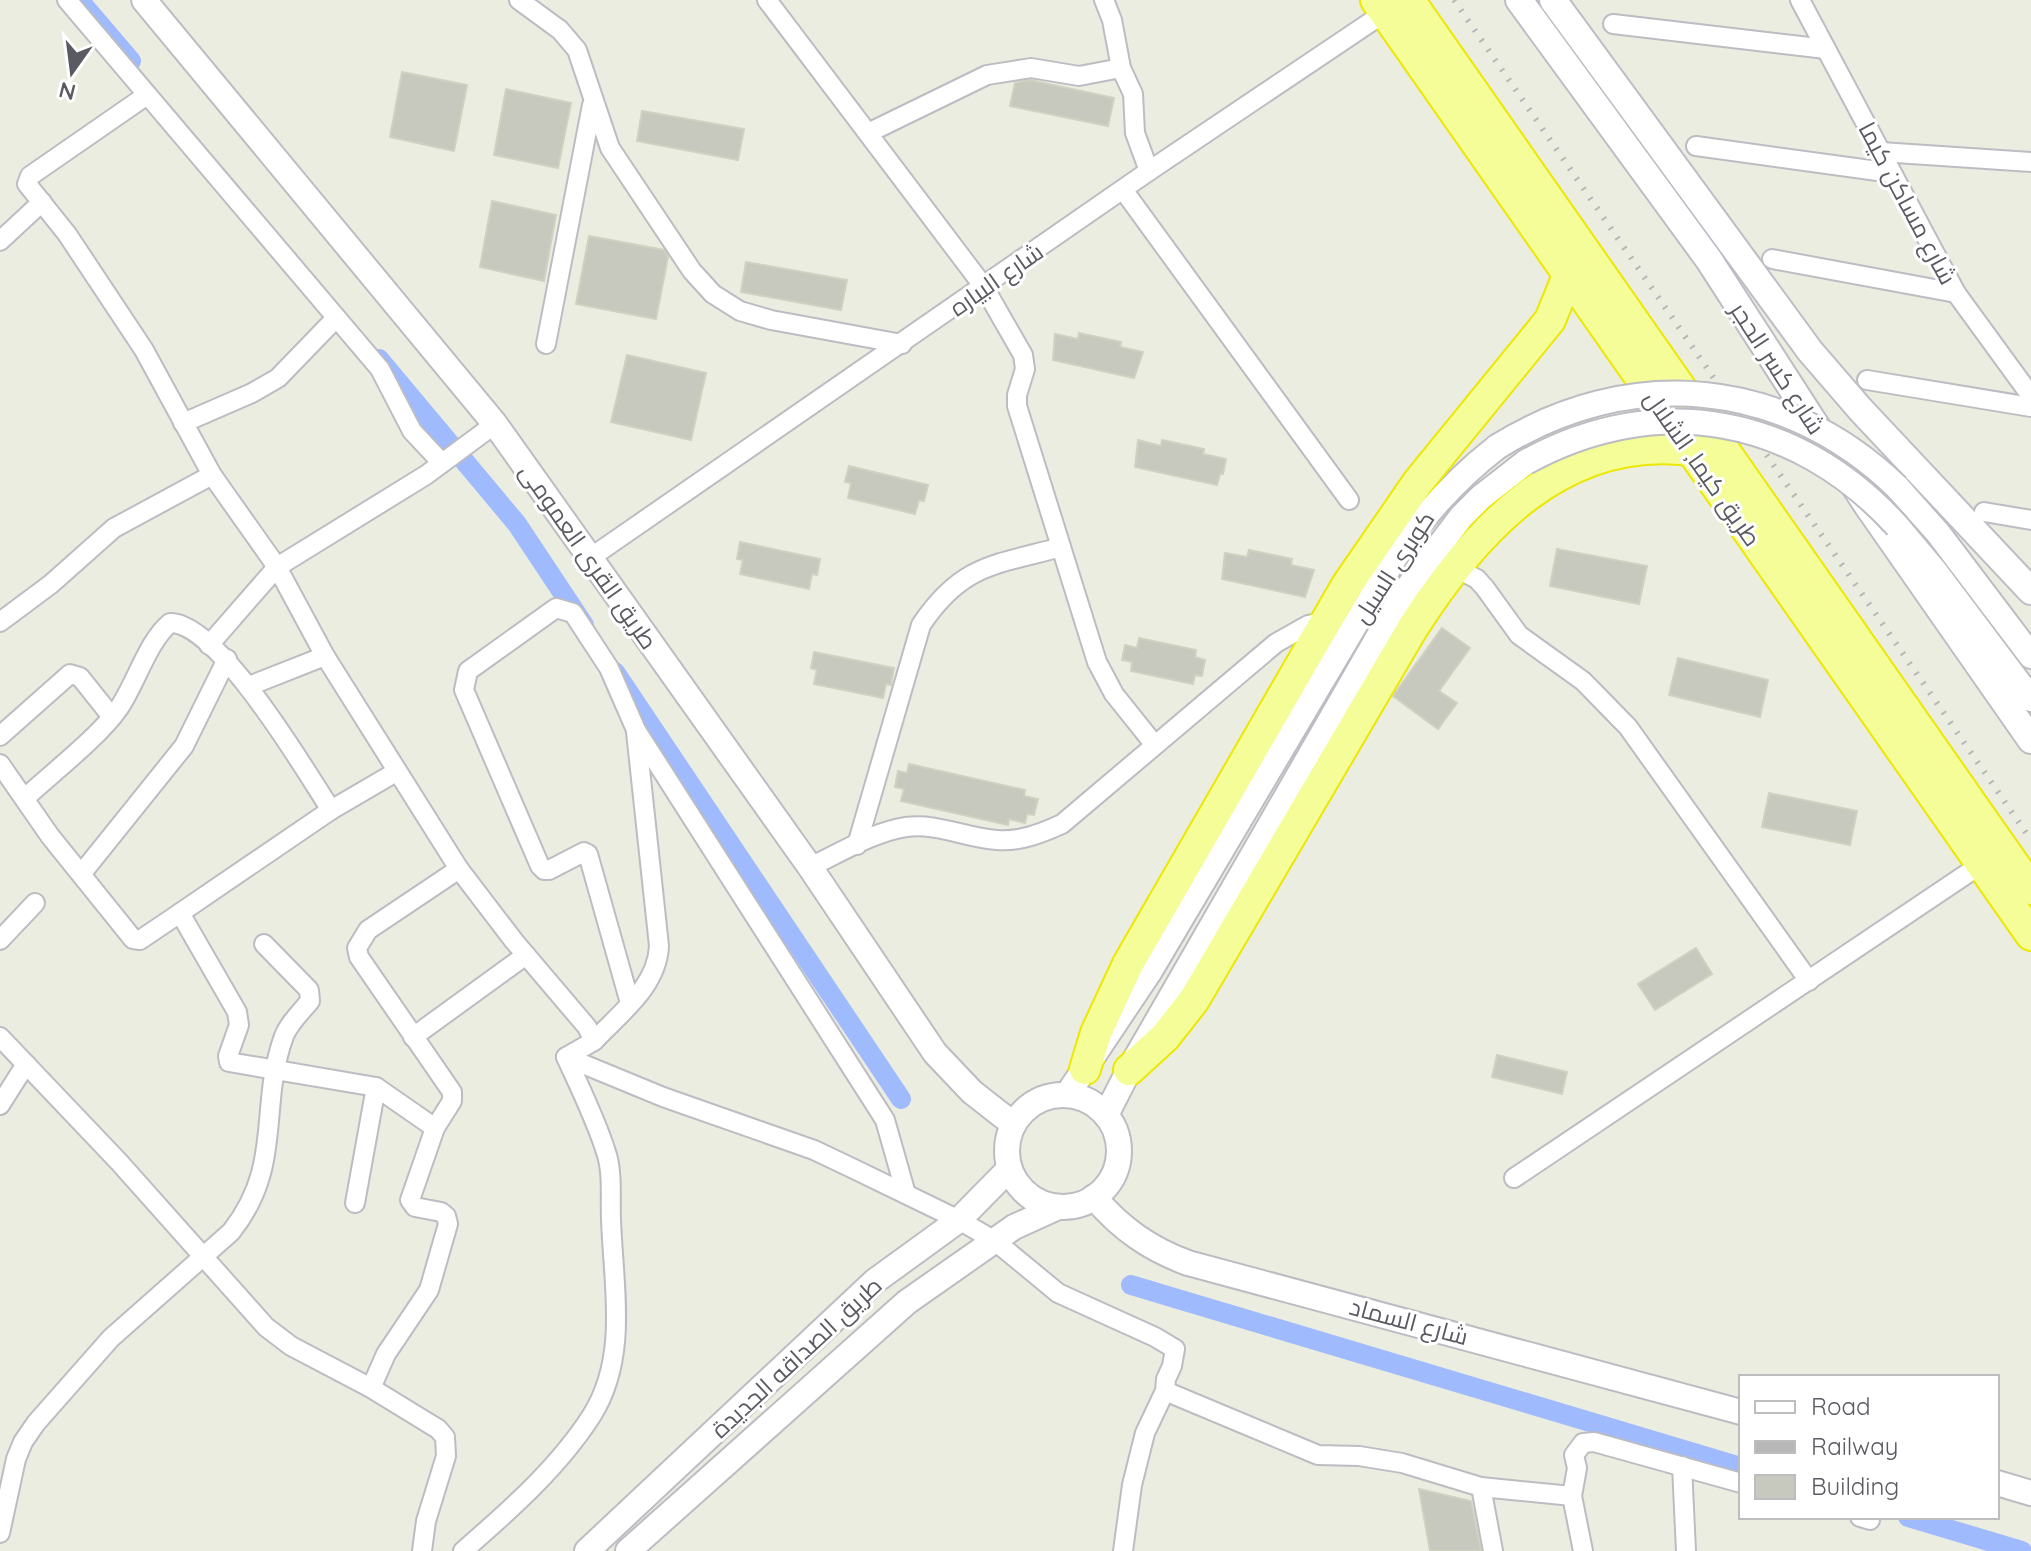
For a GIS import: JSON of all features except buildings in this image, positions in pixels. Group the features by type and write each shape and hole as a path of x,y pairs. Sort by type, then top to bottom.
{"highway":[{"name":"طريق كيما, الشلال","path":"1393,3 1568,276 2031,935"},
{"name":"طريق كيما, الشلال","path":"1393,3 2031,889"},
{"path":"1085,1069 1096,1033 1128,964 1347,585 1393,515 1550,320 1568,276"},
{"path":"1129,1070 1165,1037 1194,1000 1412,629 1456,568 1514,508 1566,470 1626,449 1658,447 1690,450"}],"main road":[{"name":"شارع كسر الحجر","path":"1519,0 1709,260 1867,505 2031,740"},
{"name":"شارع كسر الحجر","path":"1553,0 1810,351 1860,409 2031,591"}],"street":[{"path":"67,0 380,369 412,431 444,461"},
{"name":"طريق القرى العمومى","path":"144,0 491,427 590,558 810,867 935,1053 972,1092 1013,1124"},
{"path":"519,0 560,30 577,50 610,148 692,271 713,294 740,311 771,320 902,344"},
{"path":"767,0 984,287 1023,355 1025,369 1019,385 1017,406 1097,662 1114,694 1154,744"},
{"path":"1104,0 1112,20 1121,68 1133,94 1135,133 1149,171"},
{"name":"شارع مساكن كيما","path":"1800,0 1956,293 2031,396"},
{"name":"شارع البياره","path":"590,558 1393,3"},
{"path":"1613,24 1826,49"},
{"path":"868,133 987,75 1031,68 1079,76 1121,68"},
{"path":"147,95 30,176 27,184 67,234 144,350 212,475 277,567 325,656 459,869 587,1027 594,1041"},
{"path":"546,344 593,102"},
{"path":"1696,146 1892,173"},
{"path":"1881,152 2031,162"},
{"path":"1124,191 1349,500"},
{"path":"0,241 42,202"},
{"path":"1772,259 1956,293"},
{"path":"183,423 252,393 278,378 336,318"},
{"path":"1867,380 2031,407"},
{"name":"كوبرى السيل","path":"1067,1095 1165,945 1397,554 1434,504 1475,464 1497,447 1544,421 1594,403 1647,394 1700,394 1752,403 1803,420 1849,446 1897,487 1938,533 2031,656"},
{"name":"كوبرى السيل","path":"1106,1115 1403,594 1461,517 1492,488 1526,462 1575,438 1628,425 1683,421 1723,425 1763,435 1813,457 1858,487 1897,526 2031,699"},
{"path":"209,645 277,567 444,461 491,427"},
{"path":"0,622 51,584 114,528 212,475"},
{"path":"1984,512 2031,520"},
{"path":"857,845 921,625 935,604 954,585 975,571 1061,547"},
{"path":"1456,568 1477,579 1519,635 1583,681 1628,727 1809,981"},
{"path":"630,1003 588,854 584,852 549,870 540,866 464,690 468,671 556,608 573,613 609,668 636,730 885,1120 906,1194"},
{"path":"810,867 888,831 907,827 945,829 997,840 1019,839 1062,824 1291,632 1327,621"},
{"path":"25,798 112,717 132,688 157,639 170,623 182,624 227,659 249,686 331,810"},
{"path":"249,686 325,656"},
{"path":"82,873 184,746 227,659"},
{"path":"0,736 70,674 80,677 112,717"},
{"path":"566,1057 594,1041 653,976 658,963 659,946 636,730"},
{"path":"0,764 50,836 133,939 140,940 331,810 396,772"},
{"path":"1514,1178 1983,863"},
{"path":"371,1388 386,1354 429,1290 448,1224 441,1212 415,1207 410,1200 435,1128 452,1101 452,1092 359,957 357,948 368,930 459,869"},
{"path":"0,940 35,903"},
{"path":"180,913 237,1012 239,1025 228,1059 232,1063 376,1087 435,1128"},
{"path":"0,1533 16,1459 36,1423 111,1338 205,1257 246,1213 258,1187 265,1162 274,1071 285,1034 311,996 309,990 264,944"},
{"path":"413,1037 526,955"},
{"path":"0,1037 266,1327 291,1346 371,1388 438,1429 445,1437 446,1456 426,1521 422,1551"},
{"path":"566,1057 663,1097 814,1150 906,1194 995,1241 1058,1293 1175,1349 1165,1391 1145,1433 1132,1485 1123,1551"},
{"path":"463,1551 527,1492 563,1453 593,1413 614,1357 617,1324 608,1155 566,1057"},
{"path":"0,1105 26,1064"},
{"path":"355,1203 376,1087"},
{"path":"1067,1095 1082,1098 1106,1115 1116,1131 1119,1150 1116,1168 1108,1185 1094,1197 1077,1205 1058,1207 1028,1195 1009,1169 1006,1153 1013,1124 1023,1111 1036,1101 1067,1095"},
{"name":"طريق الصداقه الجديدة","path":"587,1551 875,1281 959,1220 1009,1169"},
{"name":"شارع السماد","path":"1094,1197 1110,1215 1146,1244 1188,1263 1739,1411"},
{"name":"طريق الصداقه الجديدة","path":"633,1549 907,1302 1014,1227 1058,1207"},
{"path":"1165,1391 1318,1455 1359,1456 1402,1463 1481,1487 1572,1496"},
{"path":"1583,1551 1572,1496 1577,1468 1574,1455 1583,1443 1594,1442 1739,1482"},
{"path":"1682,1466 1686,1551"},
{"path":"1999,1484 2031,1493"},
{"path":"1481,1487 1493,1551"}],"waterway":[{"path":"79,0 131,61"},
{"path":"379,359 517,524 584,625"},
{"path":"615,672 901,1099"},
{"path":"1131,1285 1739,1466"},
{"path":"1915,1519 2022,1551"}],"railway":[{"path":"1454,0 2031,840"}]}
